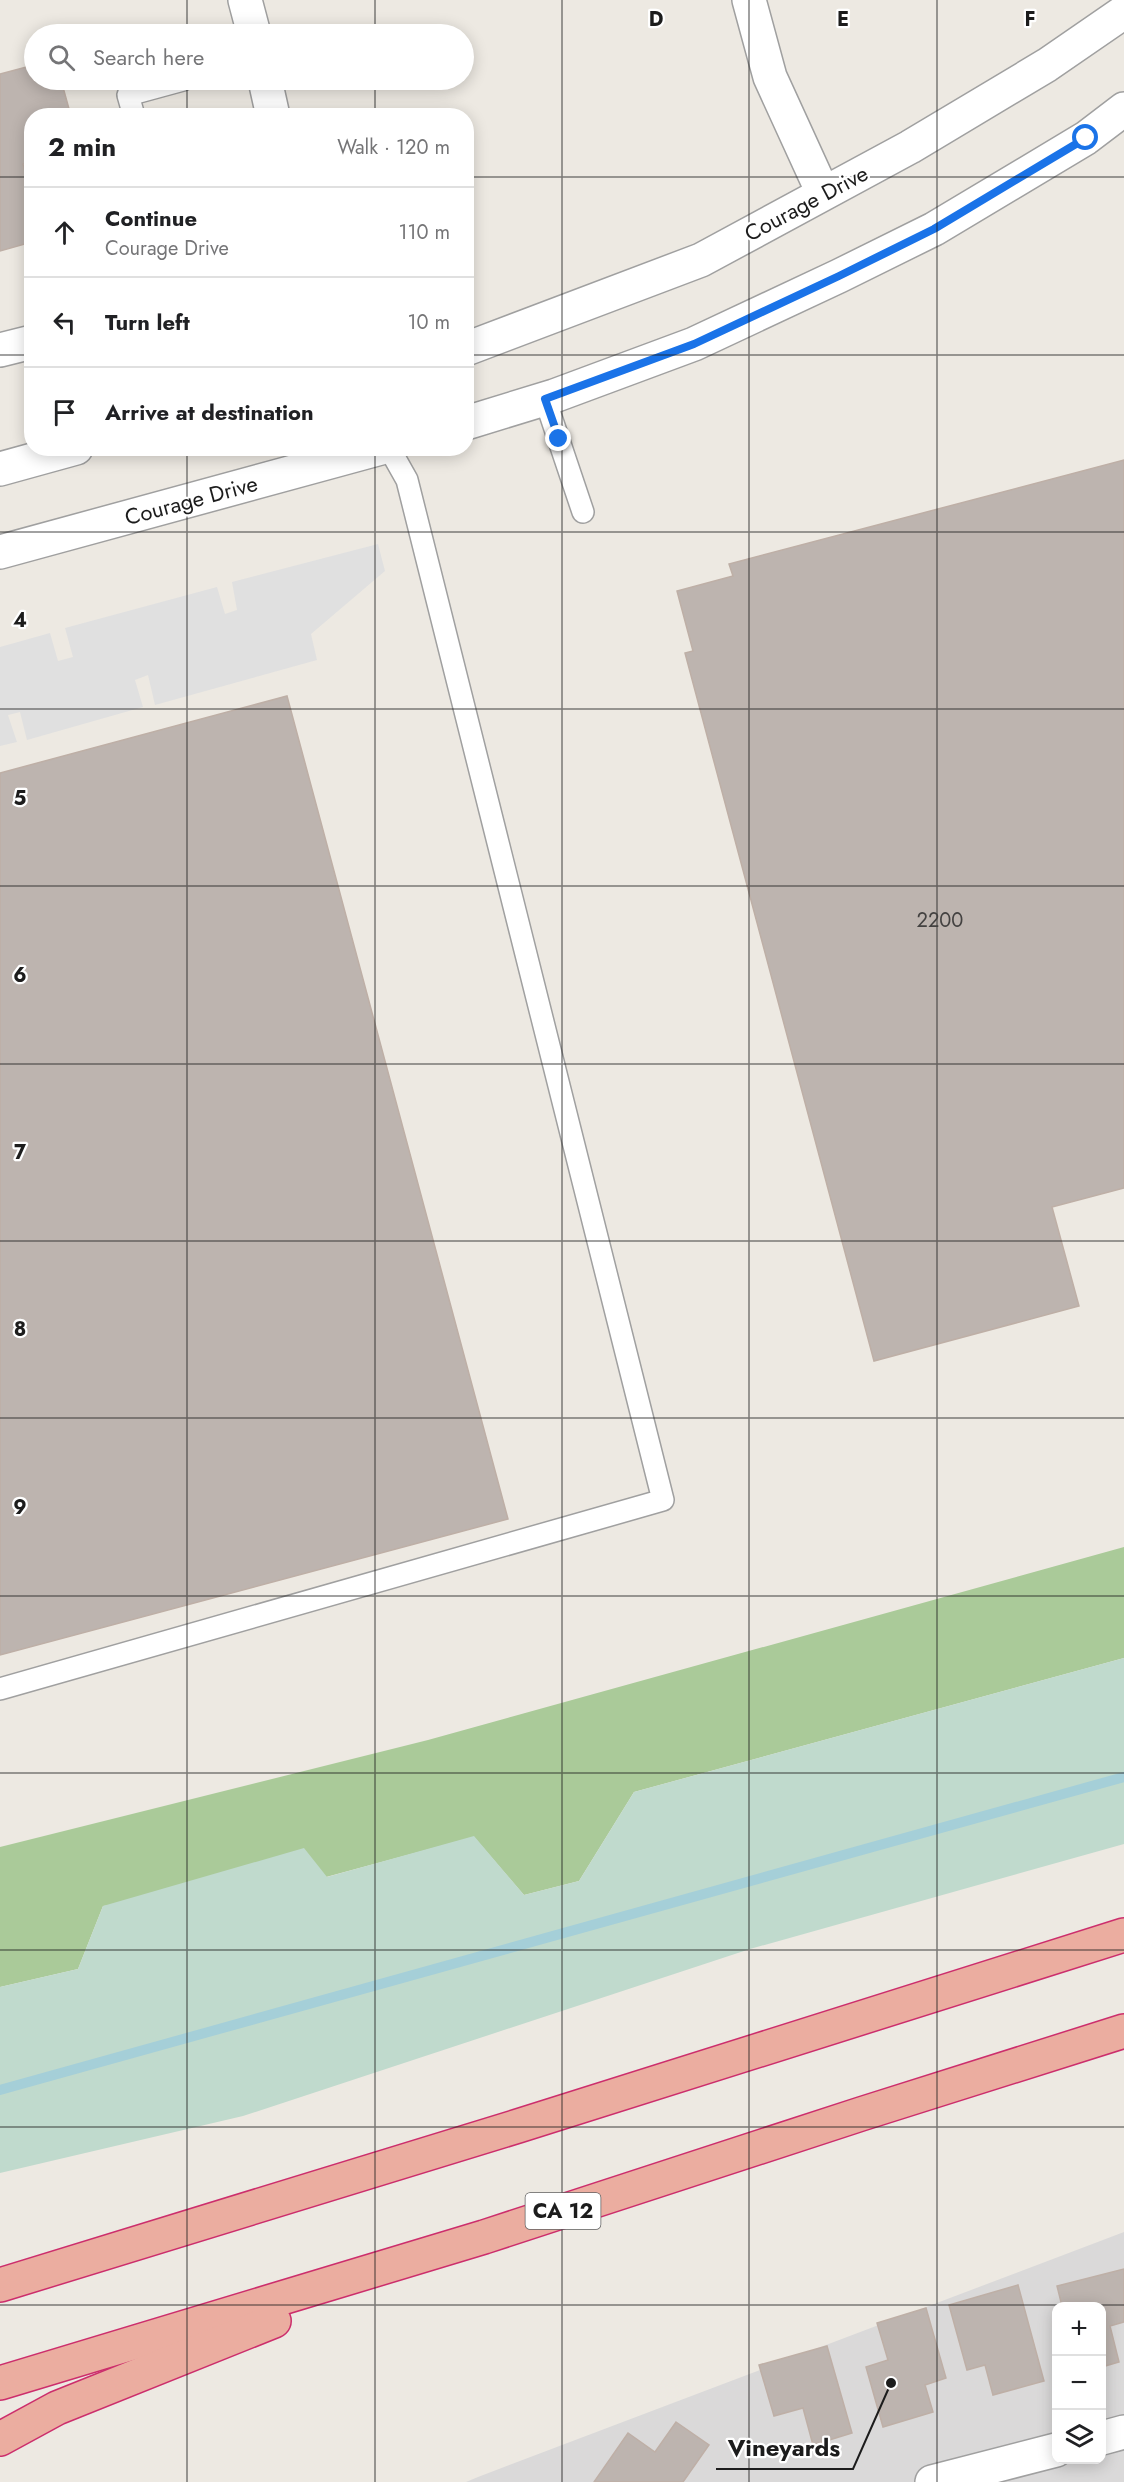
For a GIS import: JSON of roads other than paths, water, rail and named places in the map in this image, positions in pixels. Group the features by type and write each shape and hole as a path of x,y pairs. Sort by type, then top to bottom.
{"highway":[{"path":"0,2285 518,2126 1124,1935"},
{"name":"CA 12","path":"0,2383 484,2237 1124,2031"},
{"path":"0,2439 57,2408 112,2385 484,2237"},
{"path":"0,2270 43,2272"}],"street":[{"path":"245,0 251,24"},
{"path":"748,0 770,77 823,193"},
{"name":"Courage Drive","path":"474,346 701,260 939,130 1047,65 1124,12"},
{"path":"267,90 271,108"},
{"path":"474,421 545,399 694,344 934,229 1086,138 1124,109"},
{"path":"0,350 24,344"},
{"path":"0,469 47,456"},
{"name":"Courage Drive","path":"0,552 352,456"},
{"path":"1106,2437 1124,2432"},
{"path":"933,2482 1052,2451"}],"lane":[{"path":"132,108 128,95 146,90"},
{"path":"545,399 583,512"},
{"path":"0,1689 663,1500 410,490 407,480 393,456"}],"waterway":[{"path":"0,2090 1124,1777"}],"place":[{"name":"Vineyards","path":"891,2383"}]}
